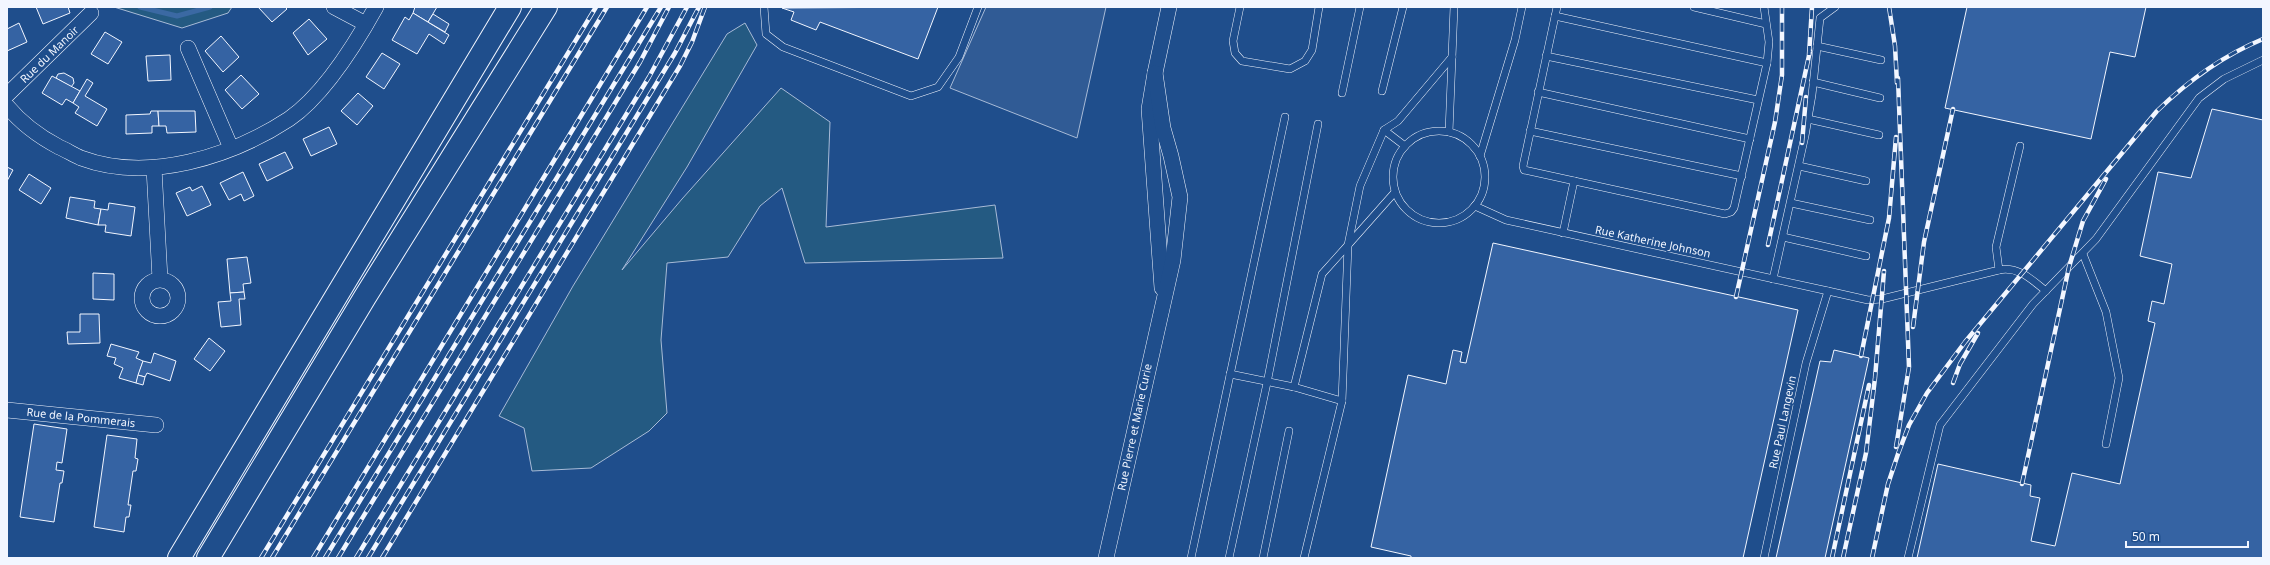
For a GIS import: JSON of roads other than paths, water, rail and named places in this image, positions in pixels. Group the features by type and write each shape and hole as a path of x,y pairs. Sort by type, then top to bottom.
{"highway":[{"path":"179,558 510,7"},
{"path":"208,558 369,291 546,7"}],"street":[{"path":"334,7 366,24"},
{"path":"7,106 15,116 46,140 81,158 113,166 154,168 192,161 231,148 290,118 327,82 376,7"},
{"name":"Rue Pierre et Marie Curie","path":"1163,297 1149,110 1169,7"},
{"name":"Rue du Manoir","path":"7,95 91,13"},
{"path":"188,48 231,148"},
{"name":"Rue Pierre et Marie Curie","path":"1106,558 1163,297 1173,260 1180,198 1163,128 1155,73"},
{"path":"154,168 160,279"},
{"name":"Rue de la Pommerais","path":"7,410 156,425"}],"lane":[{"path":"764,7 766,34 783,47 911,96 938,87 959,57 978,7"},
{"path":"1240,7 1233,41 1235,53 1242,61 1290,69 1305,61 1312,50 1319,7"},
{"path":"1342,93 1360,7"},
{"path":"1382,91 1403,7"},
{"path":"1449,132 1454,7"},
{"path":"1480,156 1515,40 1522,7"},
{"path":"1557,7 1530,131 1523,166 1524,170 1725,214 1731,212 1734,208 1767,63 1769,42 1764,7"},
{"path":"1694,7 1766,24"},
{"path":"1773,279 1791,203 1808,119 1814,82 1820,18 1836,7"},
{"path":"1555,16 1767,63"},
{"path":"1817,46 1881,60"},
{"path":"1546,56 1758,100"},
{"path":"1304,558 1342,401 1348,245 1360,186 1384,130 1398,121 1452,57"},
{"path":"1908,558 1940,424 2046,290 2083,254 2096,239 2199,98 2224,79 2263,60"},
{"path":"1814,82 1880,98"},
{"path":"1538,92 1750,139"},
{"path":"1191,558 1285,117"},
{"path":"1808,119 1879,136"},
{"path":"1229,558 1267,382 1318,124"},
{"path":"1384,130 1405,146"},
{"path":"1433,131 1449,132 1471,143 1480,156 1485,172 1483,192 1475,206 1455,220 1439,223 1425,221 1410,214 1402,206 1395,192 1394,167 1405,146 1423,134 1433,131"},
{"path":"1530,131 1742,176"},
{"path":"1999,270 1996,247 2020,146"},
{"path":"1799,166 1866,180"},
{"path":"1563,233 1574,181"},
{"path":"1294,387 1322,274 1395,192"},
{"path":"1791,203 1870,220"},
{"name":"Rue Katherine Johnson","path":"1475,206 1506,220 1868,300 1882,299 2008,268 2020,271 2046,290"},
{"path":"1783,237 1866,256"},
{"path":"2083,254 2106,312 2119,378 2106,444"},
{"name":"Rue Paul Langevin","path":"1764,558 1806,363 1828,291"},
{"path":"1230,374 1294,387 1342,401"},
{"path":"1263,558 1289,431"}],"waterway":[{"path":"140,7 177,16 210,7"}],"railway":[{"path":"261,558 596,7"},
{"path":"272,558 607,7"},
{"path":"313,558 647,7"},
{"path":"325,558 661,7"},
{"path":"338,558 640,62 669,7"},
{"path":"356,558 649,77 687,7"},
{"path":"368,558 675,53 699,7"},
{"path":"382,558 680,66 692,42 705,7"},
{"path":"1736,297 1775,122 1782,75 1782,7"},
{"path":"1809,55 1812,7"},
{"path":"1889,7 1895,46 1897,83"},
{"path":"1872,558 1888,484 1909,425 1927,393 1965,342 2157,111 2181,89 2220,61 2263,39"},
{"path":"1768,245 1810,51"},
{"path":"1896,447 1909,367 1898,78"},
{"path":"1802,143 1806,97"},
{"path":"1913,327 1924,242 1953,109"},
{"path":"1861,356 1889,218 1896,137"},
{"path":"2022,484 2069,267 2083,221 2106,179"},
{"path":"1843,558 1866,453 1875,378 1884,271"},
{"path":"1953,383 1960,364 1978,333"},
{"path":"1832,558 1869,385"}]}
